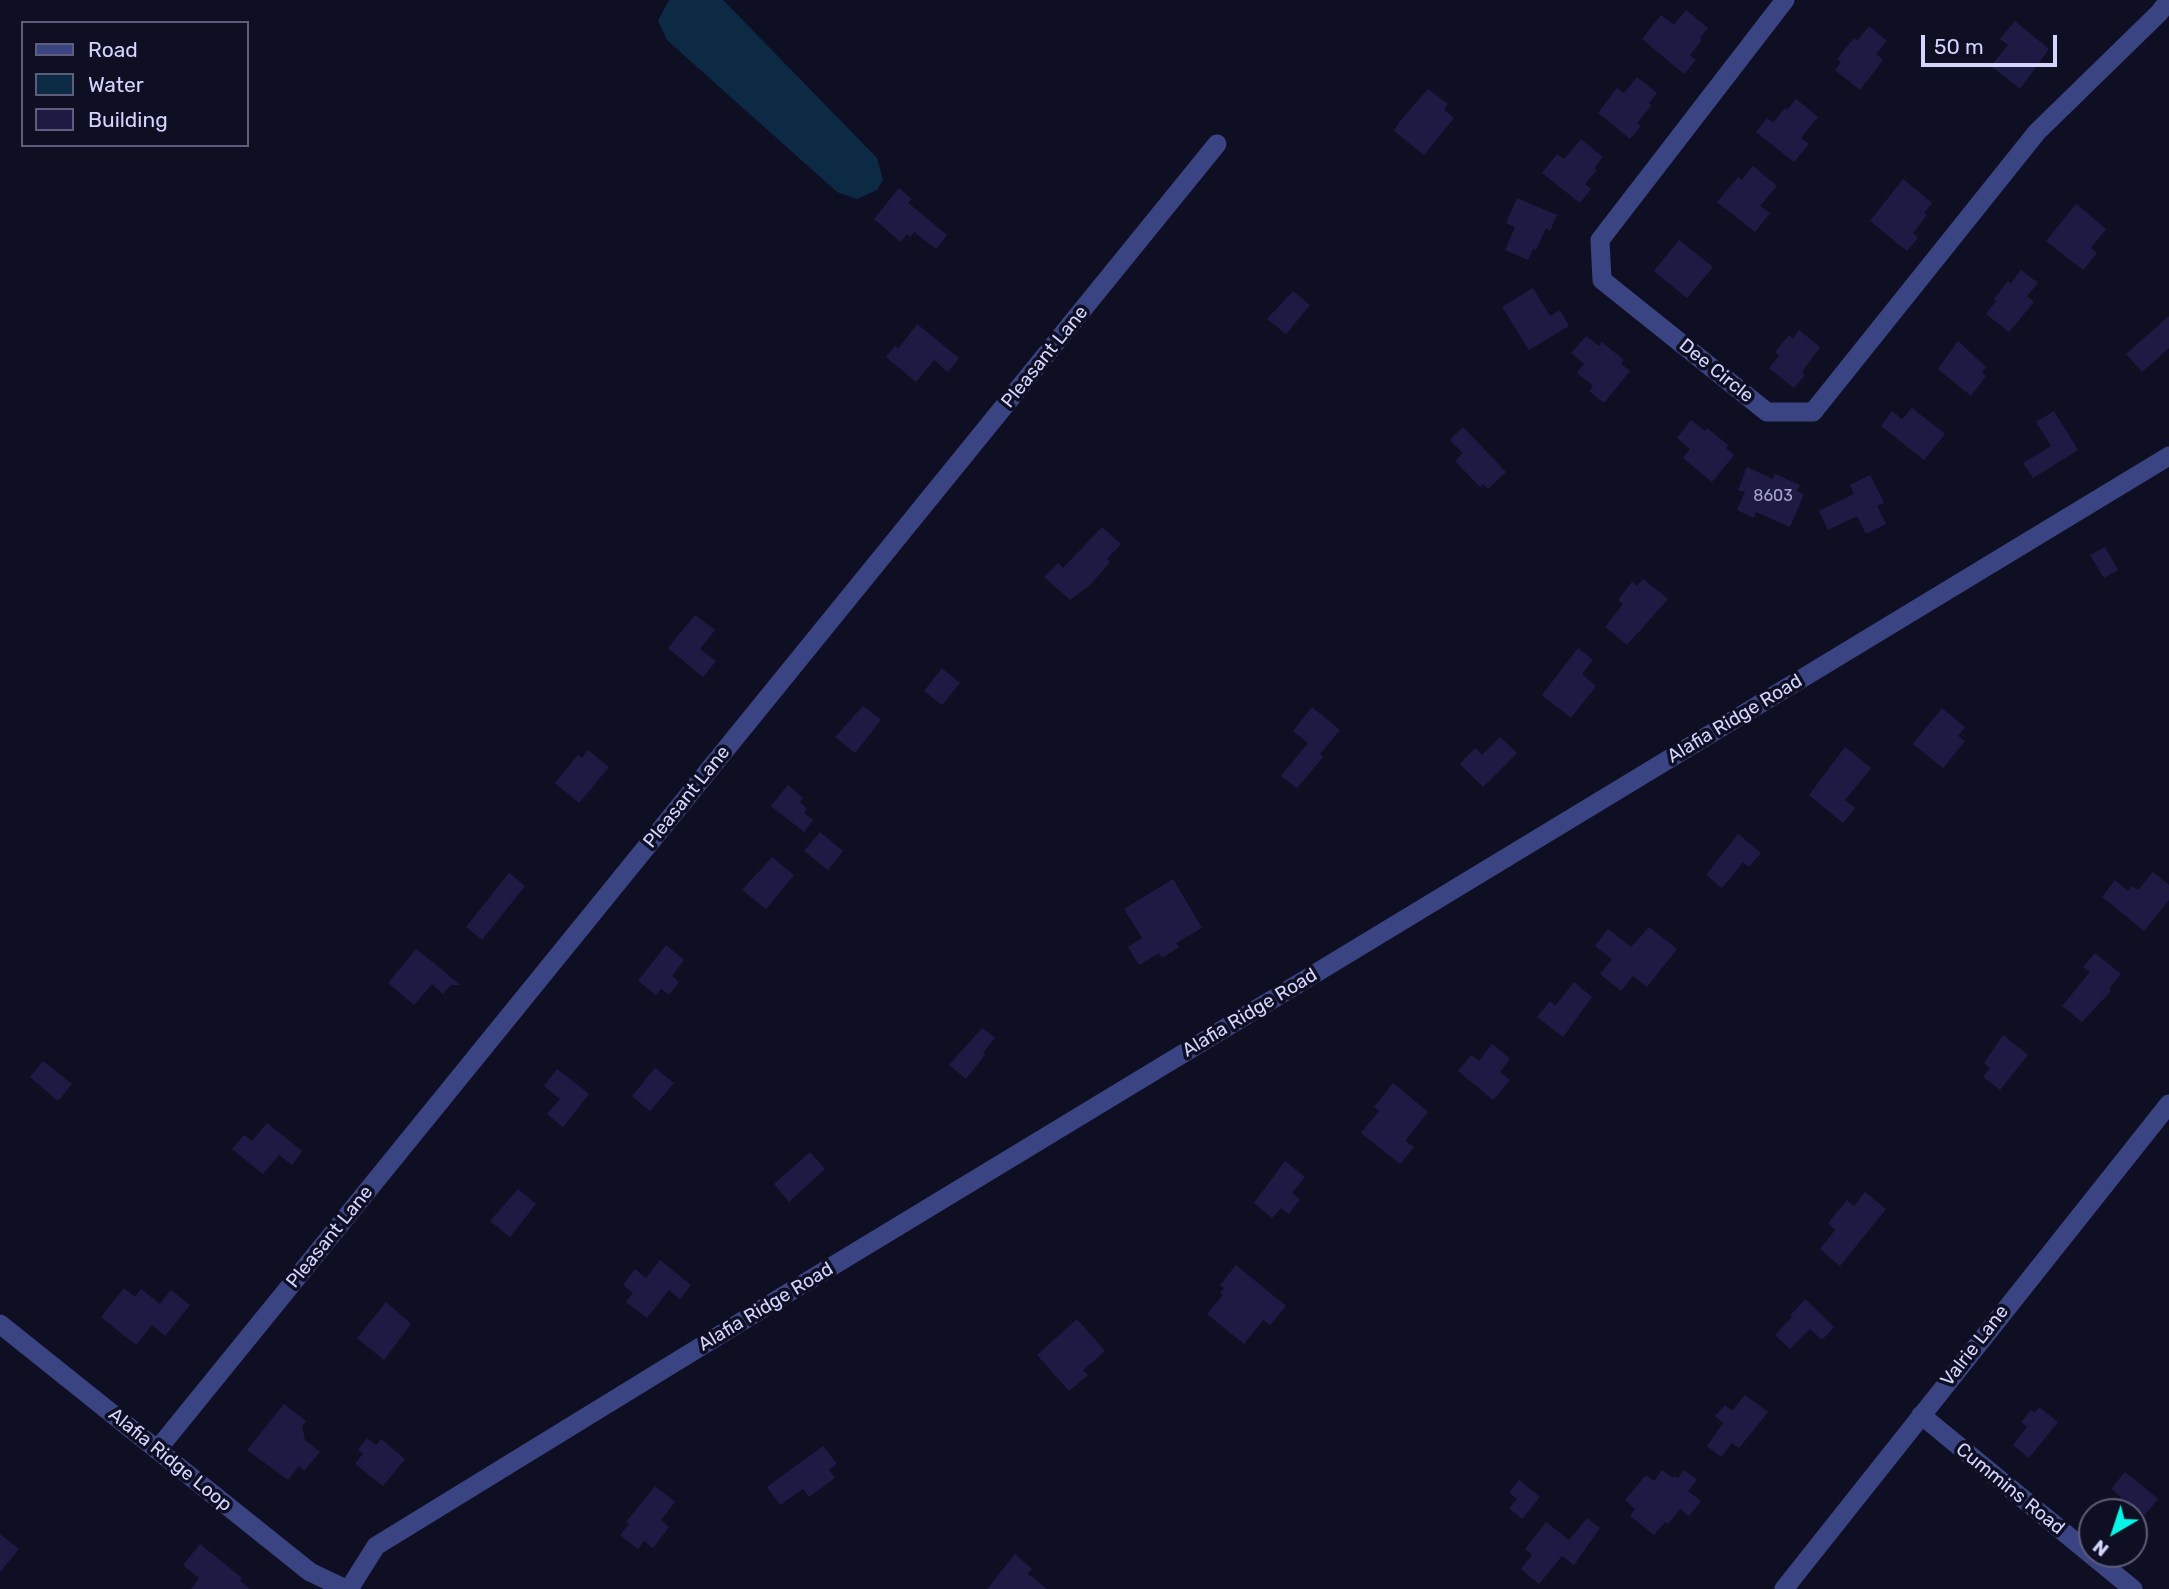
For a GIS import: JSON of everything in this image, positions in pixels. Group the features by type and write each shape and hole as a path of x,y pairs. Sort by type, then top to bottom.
{"street":[{"name":"Dee Circle","path":"1785,0 1600,240 1602,279 1767,412 1813,412 2037,132 2160,13 2169,0"},
{"name":"Pleasant Lane","path":"158,1450 1217,144"},
{"name":"Alafia Ridge Road","path":"347,1589 376,1546 788,1293 2169,456"},
{"name":"Valrie Lane","path":"1784,1589 2169,1104"},
{"name":"Alafia Ridge Loop","path":"0,1324 310,1572 347,1589"},
{"name":"Cummins Road","path":"1920,1415 2133,1589"}],"water":[{"path":"669,0 723,0 877,158 883,180 877,190 857,199 837,192 667,40 658,21"}],"building":[{"path":"1686,10 1708,28 1690,55 1696,60 1684,74 1642,39 1661,15 1674,25"},
{"path":"2015,21 2049,49 2020,89 1991,66 2008,45 2000,39"},
{"path":"1869,26 1887,41 1876,54 1883,60 1860,90 1835,70 1841,62 1837,59 1854,38 1857,41"},
{"path":"1637,77 1657,93 1649,103 1652,105 1637,123 1641,126 1630,139 1598,113 1617,88 1624,93"},
{"path":"1428,89 1448,104 1444,110 1454,118 1424,155 1394,131"},
{"path":"1796,99 1818,117 1801,138 1809,144 1794,162 1756,132 1767,118 1773,123"},
{"path":"1581,139 1603,157 1594,168 1597,170 1585,184 1591,189 1580,203 1542,173 1557,154 1564,159"},
{"path":"1753,166 1777,186 1760,206 1770,213 1755,232 1717,202 1738,177 1742,180"},
{"path":"1903,179 1932,203 1924,213 1927,215 1913,233 1918,238 1907,251 1870,221"},
{"path":"899,188 912,199 908,203 947,235 936,249 914,232 910,237 907,234 901,242 874,219"},
{"path":"1517,198 1557,215 1550,231 1546,228 1528,260 1505,250 1515,227 1506,223"},
{"path":"2076,204 2106,229 2091,248 2097,253 2083,270 2046,241"},
{"path":"1679,240 1713,267 1687,298 1654,271"},
{"path":"2021,270 2038,283 2027,296 2034,302 2009,332 1986,314 2008,281 2011,283"},
{"path":"1533,288 1550,316 1560,310 1569,326 1529,350 1502,307"},
{"path":"1293,291 1310,305 1286,334 1267,319"},
{"path":"2169,316 2169,348 2142,372 2126,354"},
{"path":"917,324 959,358 948,372 934,360 916,382 886,357 895,346 898,349"},
{"path":"1799,330 1820,347 1802,372 1805,375 1794,388 1769,368 1779,356 1775,352 1789,335 1793,339"},
{"path":"1586,336 1599,346 1602,342 1624,360 1621,364 1630,371 1604,403 1589,391 1593,386 1577,373 1584,364 1571,353"},
{"path":"1958,341 1986,367 1982,372 1986,376 1971,396 1938,369"},
{"path":"1912,408 1945,434 1924,460 1881,426 1892,411 1902,419"},
{"path":"2054,411 2078,450 2033,478 2023,463 2051,446 2036,422"},
{"path":"1691,420 1705,431 1707,428 1728,445 1726,448 1734,455 1712,482 1683,458 1690,449 1677,438"},
{"path":"1463,427 1506,472 1488,489 1483,484 1480,487 1455,461 1463,453 1450,440"},
{"path":"1747,467 1773,479 1775,474 1800,485 1797,491 1804,494 1790,527 1756,512 1754,518 1737,510 1745,492 1738,490"},
{"path":"1870,475 1884,503 1877,506 1886,524 1866,534 1857,516 1828,530 1819,511 1854,494 1850,485"},
{"path":"1102,527 1121,544 1107,559 1110,562 1091,584 1070,600 1044,577 1058,563 1063,568"},
{"path":"2105,547 2118,570 2104,578 2090,555"},
{"path":"1643,579 1668,599 1627,645 1605,627 1623,604 1618,600 1632,582 1637,586"},
{"path":"695,615 715,630 700,649 716,661 703,677 668,648"},
{"path":"1578,648 1593,660 1582,674 1596,686 1571,718 1542,695"},
{"path":"942,668 960,683 942,705 924,691"},
{"path":"863,706 881,720 855,753 835,737"},
{"path":"1312,707 1340,730 1320,754 1323,757 1297,788 1281,776 1308,743 1293,731"},
{"path":"1942,708 1965,727 1958,736 1965,741 1943,768 1913,744"},
{"path":"1500,737 1517,753 1483,787 1460,764 1475,748 1482,755"},
{"path":"1845,747 1871,768 1845,800 1855,808 1843,823 1809,795"},
{"path":"588,750 609,767 579,803 555,783 578,755 582,758"},
{"path":"788,785 803,798 800,802 807,809 804,813 813,820 804,832 771,806"},
{"path":"820,832 843,851 828,870 804,851"},
{"path":"1738,834 1761,853 1749,867 1743,862 1722,888 1706,875"},
{"path":"772,857 794,875 766,909 742,890"},
{"path":"2153,872 2169,885 2169,900 2144,931 2102,897 2115,880 2128,891 2132,886 2138,890"},
{"path":"509,873 525,886 482,940 466,927"},
{"path":"1173,879 1202,928 1176,943 1179,947 1162,958 1159,953 1139,965 1128,947 1142,938 1124,909"},
{"path":"1649,927 1677,949 1647,987 1633,976 1621,991 1600,974 1612,959 1595,946 1608,929 1631,947"},
{"path":"666,945 684,960 672,976 679,982 669,995 661,989 656,995 638,981"},
{"path":"416,949 460,985 451,985 443,994 432,984 414,1005 388,983"},
{"path":"2095,953 2121,974 2109,989 2111,991 2082,1022 2062,1006 2090,972 2083,967"},
{"path":"1574,982 1592,997 1563,1037 1537,1017 1550,1001 1555,1006"},
{"path":"982,1028 995,1038 966,1079 949,1065"},
{"path":"2003,1035 2028,1055 2000,1090 1983,1077 1990,1068 1984,1063"},
{"path":"1492,1044 1510,1059 1500,1072 1510,1080 1493,1100 1458,1071 1471,1055 1479,1061"},
{"path":"43,1061 72,1084 58,1101 30,1077"},
{"path":"655,1068 674,1083 650,1111 632,1096"},
{"path":"557,1069 589,1094 563,1127 547,1114 560,1099 544,1086"},
{"path":"1393,1083 1428,1112 1405,1141 1414,1147 1400,1164 1361,1133 1379,1111 1374,1107"},
{"path":"267,1123 302,1151 292,1165 279,1155 263,1174 232,1149 244,1135 252,1141"},
{"path":"810,1152 825,1169 789,1202 774,1184"},
{"path":"1285,1161 1305,1177 1292,1193 1300,1199 1289,1214 1281,1208 1272,1218 1254,1203"},
{"path":"518,1189 536,1204 510,1237 490,1221"},
{"path":"1865,1192 1886,1209 1840,1266 1820,1249 1835,1230 1828,1223 1847,1200 1854,1206"},
{"path":"660,1260 691,1285 680,1299 669,1290 647,1318 626,1302 633,1293 623,1285 635,1269 646,1278"},
{"path":"1236,1265 1286,1306 1270,1325 1263,1320 1244,1344 1207,1314 1223,1295 1220,1293 1224,1288 1220,1285"},
{"path":"124,1288 135,1297 141,1289 160,1304 171,1290 190,1305 165,1336 152,1325 136,1345 101,1317"},
{"path":"1805,1299 1834,1327 1822,1340 1810,1329 1790,1349 1775,1335"},
{"path":"386,1302 411,1324 384,1360 357,1338"},
{"path":"1077,1319 1105,1351 1083,1370 1088,1375 1069,1391 1037,1355"},
{"path":"1745,1395 1768,1412 1739,1448 1732,1443 1721,1457 1707,1446 1723,1423 1715,1416 1725,1405 1732,1411"},
{"path":"284,1404 306,1421 302,1426 305,1440 320,1452 304,1471 299,1466 288,1480 247,1450"},
{"path":"2039,1407 2058,1422 2029,1458 2013,1445 2027,1427 2021,1422 2031,1410 2034,1413"},
{"path":"367,1438 376,1445 381,1439 405,1459 383,1486 355,1464 363,1454 358,1450"},
{"path":"823,1446 837,1464 829,1470 835,1478 809,1497 803,1489 780,1505 767,1487"},
{"path":"1662,1470 1673,1478 1678,1478 1684,1470 1697,1480 1688,1491 1701,1501 1689,1516 1680,1509 1668,1524 1665,1522 1654,1535 1630,1516 1635,1509 1625,1500 1646,1475 1654,1481"},
{"path":"2125,1472 2158,1499 2148,1511 2148,1498 2120,1498 2111,1489"},
{"path":"1519,1480 1540,1497 1522,1519 1509,1508 1517,1499 1509,1492"},
{"path":"655,1486 675,1502 661,1520 669,1527 653,1548 644,1541 638,1549 620,1535 629,1524 626,1522"},
{"path":"1587,1518 1600,1528 1574,1565 1562,1556 1539,1584 1521,1569 1532,1555 1525,1549 1546,1522 1569,1540"},
{"path":"0,1534 19,1549 0,1572"},
{"path":"200,1544 242,1578 240,1581 250,1589 191,1589 199,1578 183,1565"},
{"path":"1015,1554 1032,1569 1028,1574 1047,1589 987,1589"}]}
